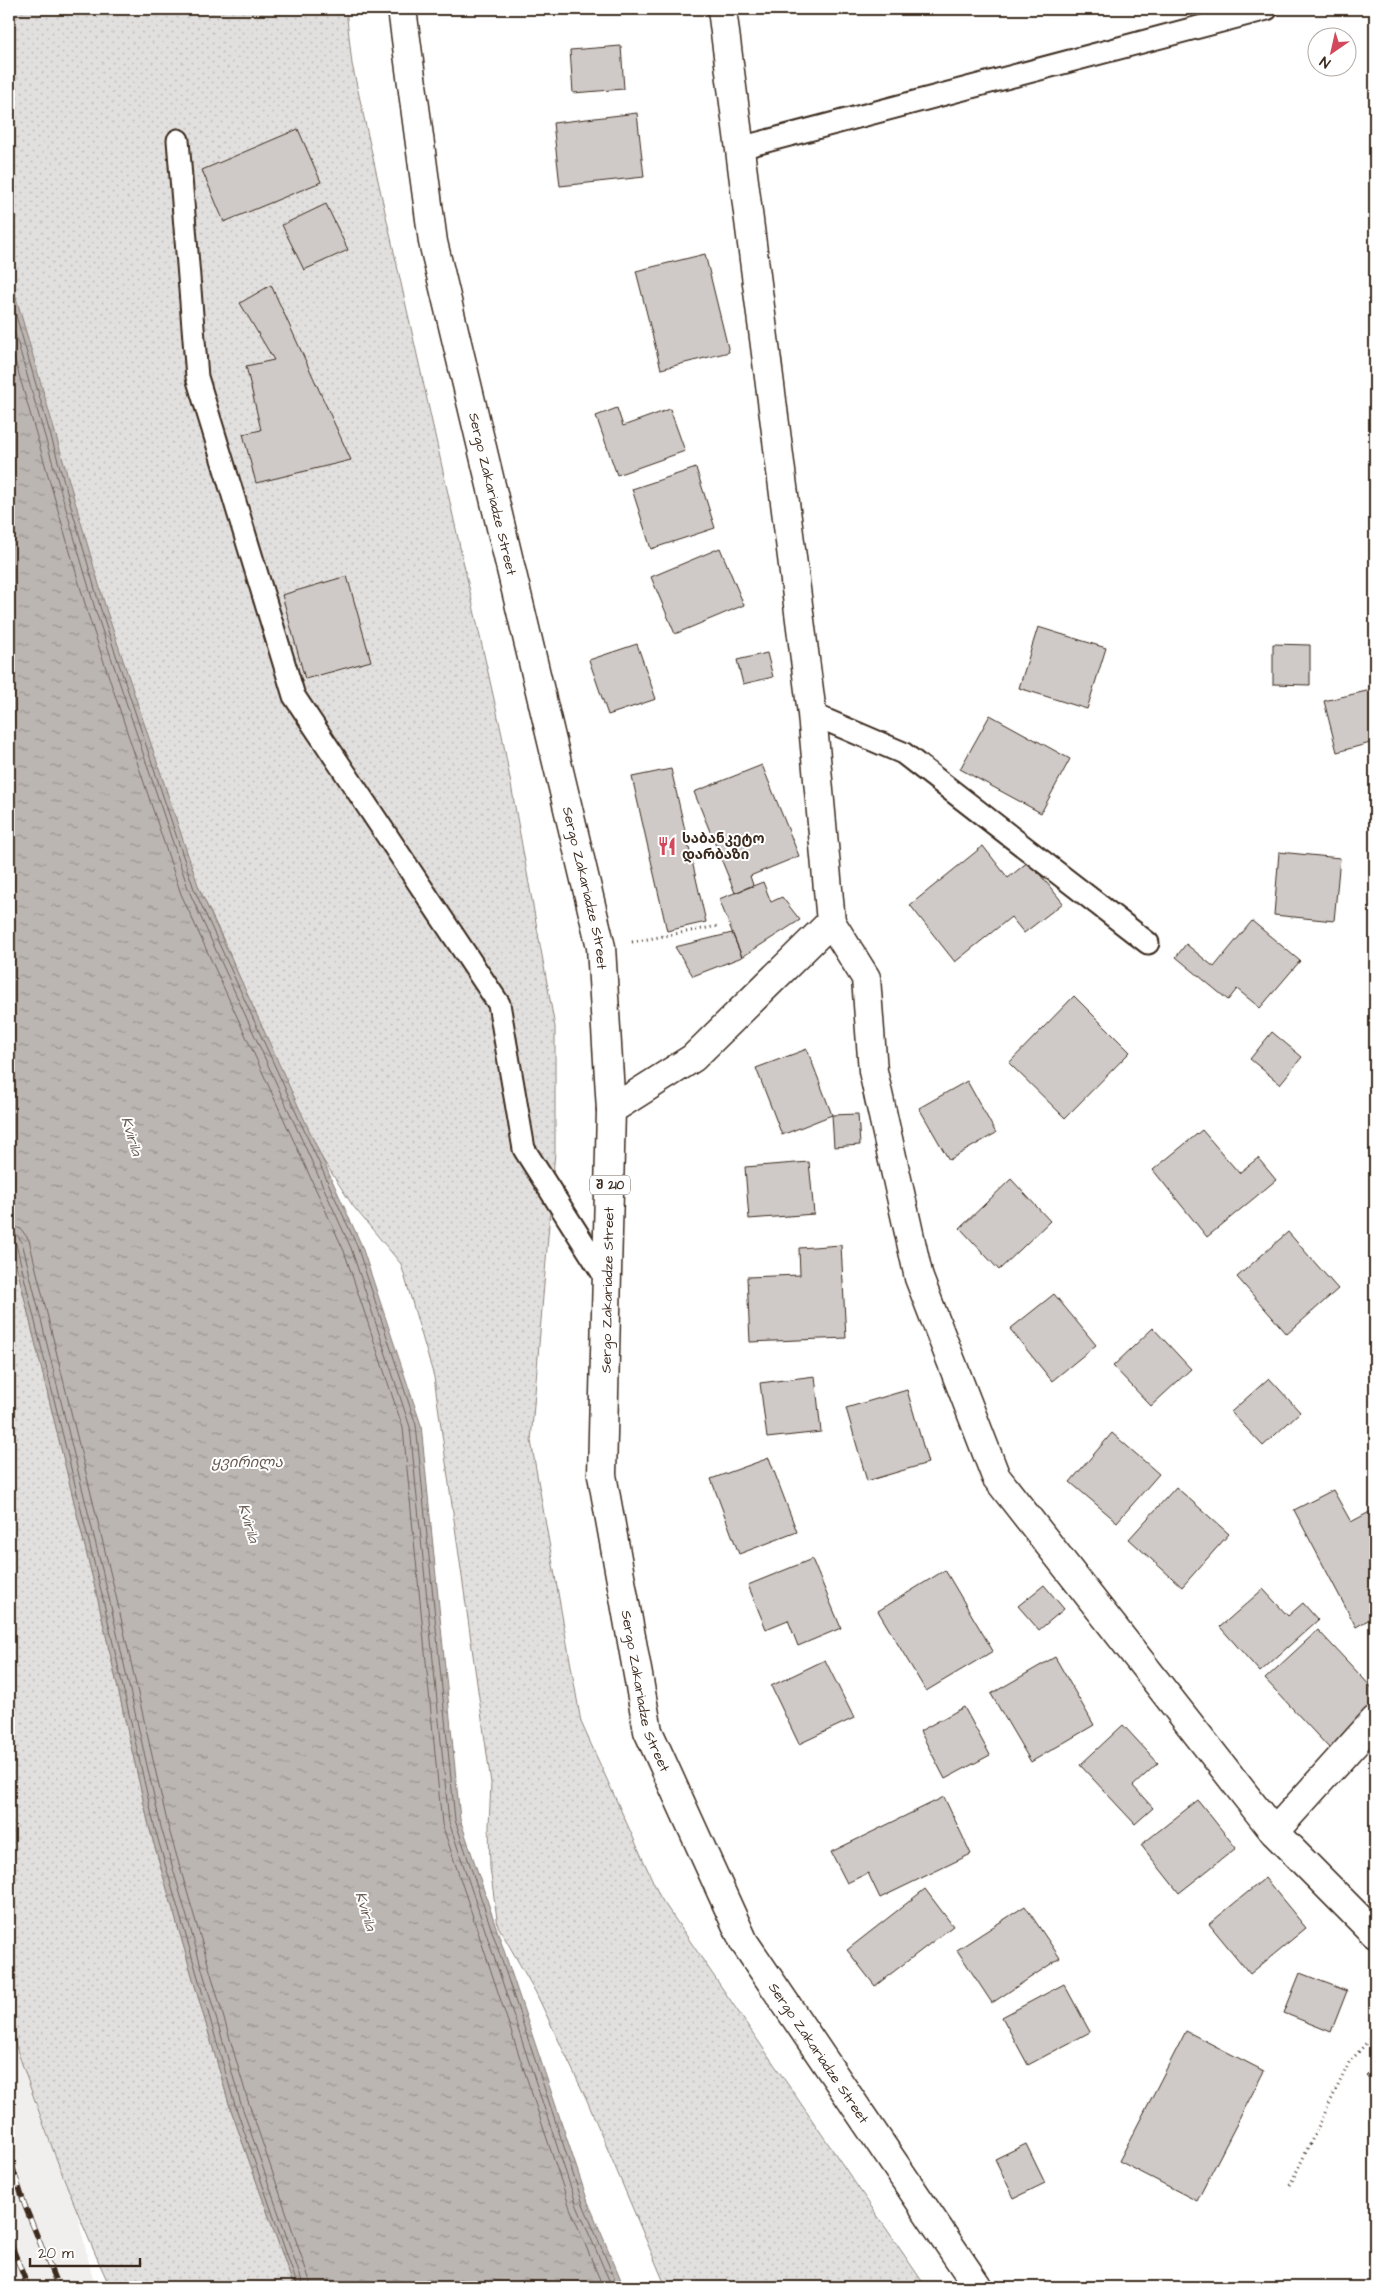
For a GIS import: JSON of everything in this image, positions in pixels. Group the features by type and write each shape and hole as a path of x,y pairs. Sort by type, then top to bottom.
{"main road":[{"name":"Sergo Zakariadze Street","path":"402,9 432,242 601,947 612,1110 602,1475 648,1731 744,1942 978,2287"},
{"path":"722,9 812,714 831,922 866,978 873,1071 920,1278 996,1478 1274,1832 1375,1934"},
{"path":"612,1110 693,1058 831,922"},
{"path":"1274,1832 1375,1720"}],"lane":[{"path":"740,148 1267,9"},
{"path":"178,140 197,377 294,696 499,1004 524,1149 607,1280"},
{"path":"812,714 903,752 1148,943"}],"path":[{"path":"657,938 718,926"},
{"path":"1290,2186 1349,2063 1375,2033"}],"shaded area":[{"path":"9,9 346,9 352,64 502,735 555,1027 555,1152 531,1441 581,1722 660,1897 926,2287 666,2287 586,2098 535,1991 498,1926 490,1868 491,1783 434,1377 401,1264 353,1206 301,1126 226,945 69,617 9,527"},
{"path":"9,1235 98,1600 150,1830 230,2107 294,2287 110,2287 56,2158 9,2026"},
{"path":"9,2026 36,2107 77,2213 95,2287 9,2287"}],"water":[{"name":"ყვირილა","path":"9,273 106,609 199,888 361,1244 421,1425 460,1819 588,2202 624,2287 294,2287 230,2107 150,1830 98,1600 9,1235"}],"building":[{"path":"547,9 608,9 548,14"},
{"path":"621,46 624,89 573,93 570,50"},
{"path":"637,113 644,177 560,186 553,123"},
{"path":"298,129 321,182 224,222 202,170"},
{"path":"326,204 348,250 304,270 282,225"},
{"path":"705,254 729,352 661,369 636,271"},
{"path":"271,285 351,460 256,483 243,434 261,430 246,366 274,360 240,303"},
{"path":"617,408 623,426 670,409 685,451 617,475 596,416"},
{"path":"696,468 715,528 651,549 632,489"},
{"path":"720,548 744,605 675,634 651,577"},
{"path":"347,576 371,661 305,679 282,595"},
{"path":"1038,627 1106,648 1087,709 1019,688"},
{"path":"637,644 656,699 608,715 589,660"},
{"path":"1273,644 1310,645 1310,685 1273,684"},
{"path":"767,653 773,677 743,684 737,660"},
{"path":"1375,689 1375,748 1374,742 1337,752 1324,701"},
{"path":"990,715 1070,759 1041,813 960,769"},
{"path":"762,765 799,856 750,876 753,885 735,893 694,792"},
{"path":"671,769 706,922 667,931 632,777"},
{"path":"983,846 1008,878 1029,861 1063,903 1024,933 1011,917 955,962 910,905"},
{"path":"1279,852 1340,858 1334,921 1274,915"},
{"path":"763,882 771,902 782,897 800,920 742,957 719,899"},
{"path":"1252,921 1300,961 1260,1008 1237,989 1228,1000 1176,957 1186,944 1214,967"},
{"path":"732,933 742,957 693,976 675,947"},
{"path":"1074,996 1130,1052 1065,1118 1009,1063"},
{"path":"1272,1032 1302,1057 1280,1084 1250,1059"},
{"path":"807,1049 832,1115 782,1135 756,1068"},
{"path":"967,1081 996,1133 949,1160 919,1108"},
{"path":"858,1114 860,1145 834,1147 832,1115"},
{"path":"1202,1130 1239,1173 1258,1158 1276,1180 1207,1237 1153,1170"},
{"path":"809,1162 814,1214 749,1219 745,1167"},
{"path":"1011,1179 1050,1221 999,1270 960,1228"},
{"path":"1288,1232 1338,1289 1287,1334 1237,1277"},
{"path":"841,1245 846,1338 750,1342 747,1277 800,1275 799,1248"},
{"path":"1054,1294 1096,1345 1052,1381 1010,1329"},
{"path":"1153,1328 1191,1369 1151,1406 1113,1366"},
{"path":"815,1376 821,1432 767,1438 760,1383"},
{"path":"1269,1378 1300,1412 1263,1446 1231,1412"},
{"path":"907,1390 928,1463 867,1481 846,1408"},
{"path":"1112,1433 1159,1474 1117,1522 1070,1482"},
{"path":"769,1458 797,1532 739,1554 711,1479"},
{"path":"1176,1487 1229,1534 1182,1587 1129,1539"},
{"path":"1333,1490 1351,1522 1375,1509 1375,1616 1356,1627 1294,1510"},
{"path":"812,1559 841,1628 798,1646 788,1620 766,1629 748,1585"},
{"path":"945,1570 993,1651 926,1691 878,1611"},
{"path":"1044,1585 1064,1609 1039,1630 1018,1606"},
{"path":"1263,1589 1288,1616 1303,1603 1318,1620 1260,1672 1220,1627"},
{"path":"1318,1630 1375,1691 1375,1707 1330,1749 1265,1679"},
{"path":"1055,1657 1094,1725 1031,1762 991,1694"},
{"path":"825,1660 854,1718 799,1744 771,1686"},
{"path":"964,1707 990,1755 945,1779 920,1731"},
{"path":"1123,1725 1158,1763 1133,1786 1153,1808 1135,1824 1080,1765"},
{"path":"944,1797 971,1854 880,1898 868,1873 847,1883 831,1852"},
{"path":"1198,1800 1236,1848 1179,1893 1141,1845"},
{"path":"1265,1878 1306,1928 1250,1974 1209,1924"},
{"path":"925,1889 953,1926 875,1986 847,1950"},
{"path":"1025,1906 1060,1958 992,2003 957,1950"},
{"path":"1300,1973 1347,1991 1331,2032 1284,2013"},
{"path":"1064,1984 1090,2032 1028,2065 1002,2017"},
{"path":"1186,2031 1264,2071 1197,2201 1119,2161"},
{"path":"1375,2068 1375,2086 1366,2076"},
{"path":"1026,2144 1045,2183 1014,2198 995,2159"}],"railway":[{"path":"9,2156 25,2206 58,2287"},
{"path":"9,2239 28,2287"}],"place":[{"name":"საბანკეტო დარბაზი","path":"667,846"}],"water label":[{"name":"Kvirila","path":"132,1136"},
{"name":"Kvirila","path":"249,1523"},
{"name":"Kvirila","path":"366,1911"}]}
